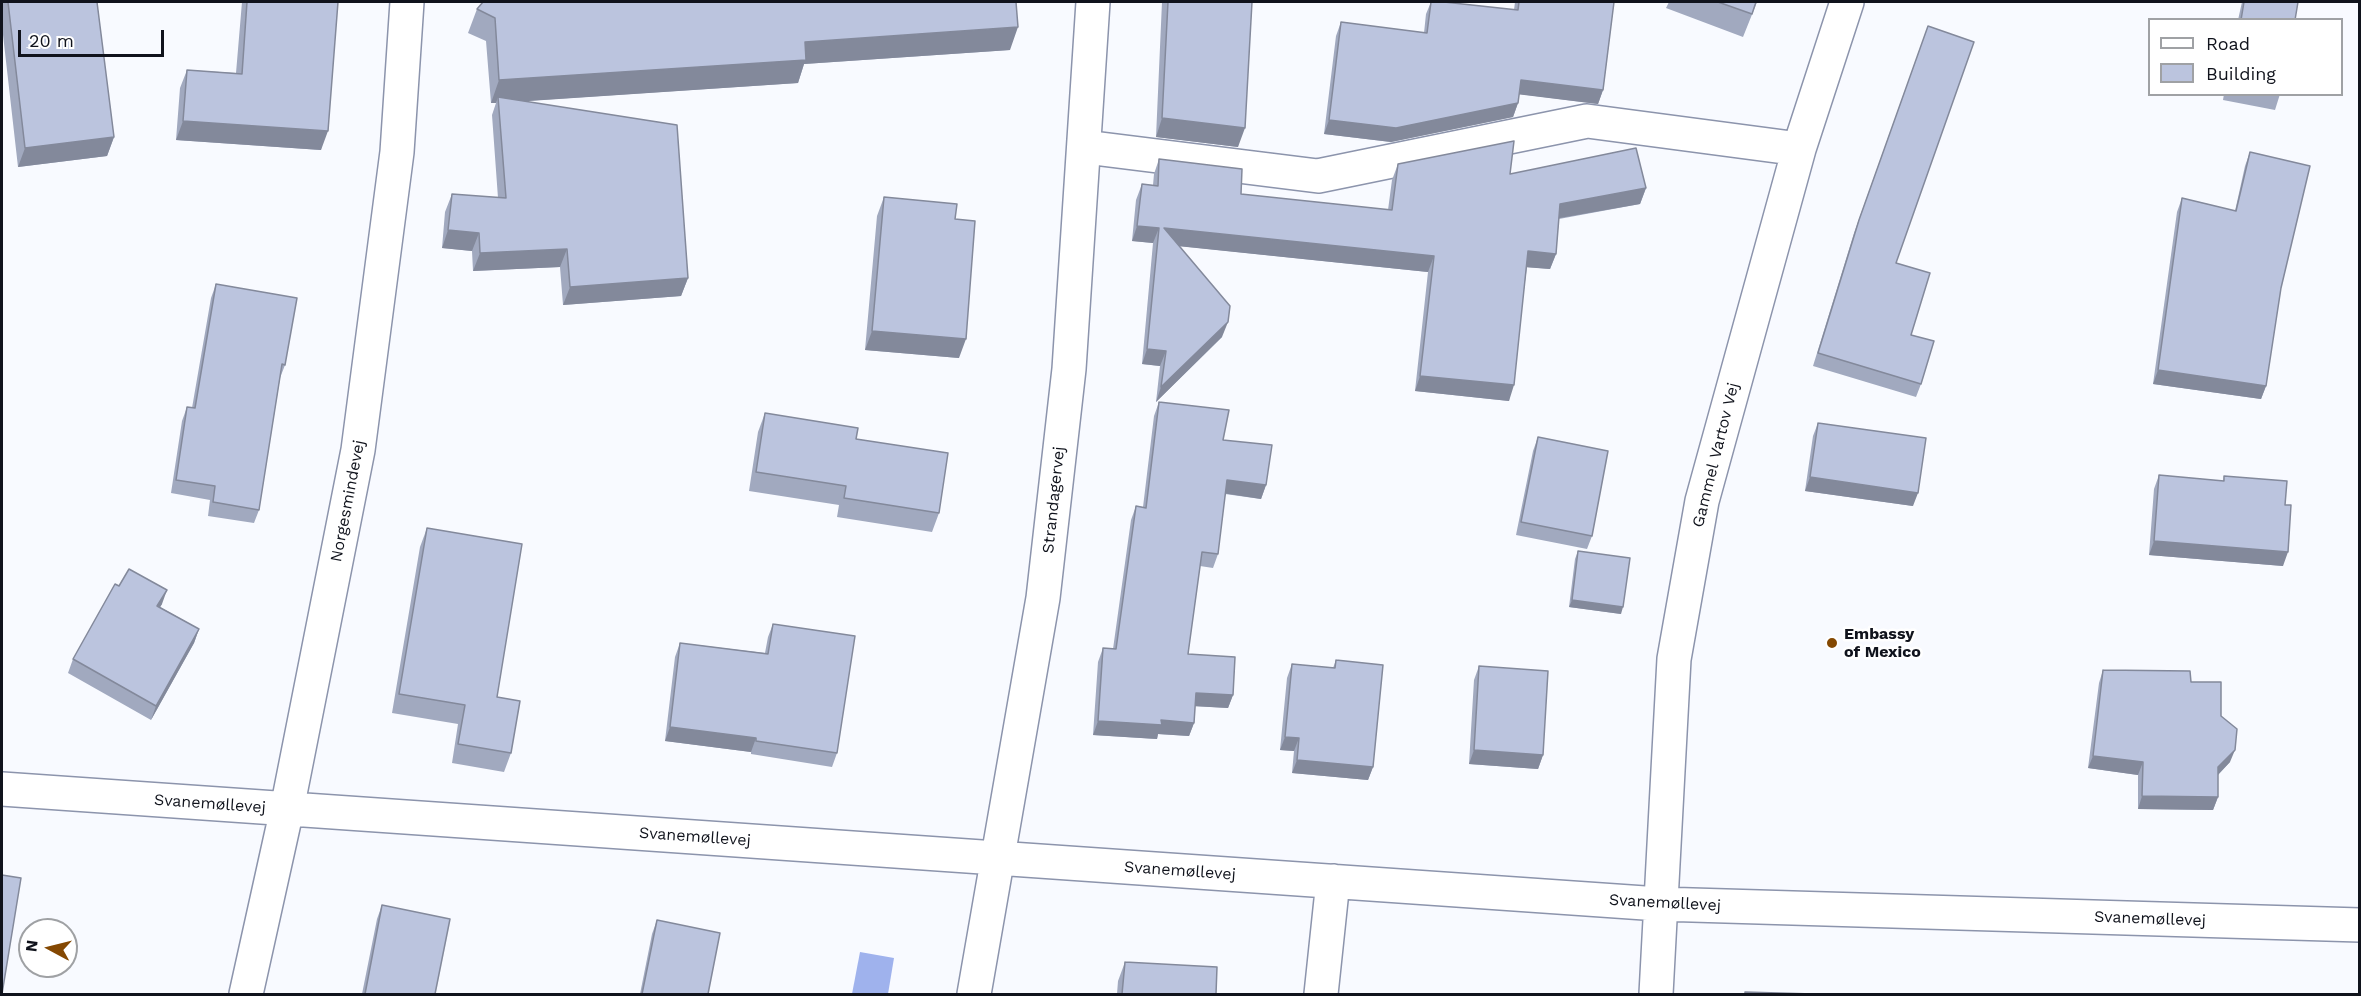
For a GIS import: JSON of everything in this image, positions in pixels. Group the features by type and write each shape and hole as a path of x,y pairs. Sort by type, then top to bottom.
{"street":[{"name":"Norgesmindevej","path":"246,994 288,809 358,450 397,152 407,2"},
{"name":"Strandagervej","path":"974,994 1000,858 1043,598 1069,369 1093,2"},
{"name":"Gammel Vartov Vej","path":"1656,994 1659,904 1674,659 1702,501 1799,149 1847,2"},
{"path":"1085,147 1318,176 1587,121 1799,149"},
{"name":"Svanemøllevej","path":"2,789 1659,904 2360,925"},
{"path":"1321,994 1333,882"}],"water":[{"path":"860,952 894,958 888,994 852,994"}],"building":[{"path":"8,2 97,2 114,137 25,148"},
{"path":"247,2 338,2 328,131 183,121 187,70 242,74"},
{"path":"483,2 1016,2 1018,27 805,42 806,60 499,80 495,18 477,9"},
{"path":"1168,2 1252,2 1245,128 1162,118"},
{"path":"1431,2 1518,10 1519,2 1614,2 1603,90 1521,80 1518,103 1396,128 1329,120 1341,22 1427,33"},
{"path":"1718,2 1756,2 1752,14"},
{"path":"2244,2 2298,2 2295,18 2241,18"},
{"path":"1928,26 1974,42 1896,263 1930,273 1911,335 1934,341 1921,384 1818,353 1859,220"},
{"path":"498,97 677,125 688,278 570,287 567,249 480,253 479,233 448,230 452,194 506,198"},
{"path":"1514,141 1510,174 1636,148 1646,188 1560,204 1556,254 1528,251 1514,385 1420,376 1434,256 1164,228 1230,306 1228,322 1161,387 1166,351 1147,349 1159,228 1137,226 1142,184 1158,186 1159,159 1242,169 1241,194 1392,210 1398,164"},
{"path":"2250,152 2310,166 2281,288 2266,386 2158,370 2182,198 2236,211"},
{"path":"884,197 957,204 955,219 975,221 966,339 872,331"},
{"path":"216,284 297,298 285,365 282,364 259,510 213,502 215,486 176,480 187,407 195,408"},
{"path":"1159,402 1229,410 1223,440 1272,445 1266,485 1227,480 1218,554 1202,552 1188,654 1235,657 1233,695 1196,693 1194,723 1161,720 1162,725 1098,721 1103,648 1116,649 1136,506 1146,508"},
{"path":"765,413 858,428 856,439 948,453 939,513 844,498 846,486 756,472"},
{"path":"1818,423 1926,438 1918,493 1810,477"},
{"path":"1538,437 1608,451 1592,536 1521,522"},
{"path":"2159,475 2224,481 2224,476 2287,481 2285,505 2291,505 2288,552 2154,541"},
{"path":"427,528 522,544 497,697 520,701 511,753 458,744 465,705 399,694"},
{"path":"1578,551 1630,558 1623,607 1572,600"},
{"path":"129,569 167,590 157,606 199,629 156,706 73,659 115,584 119,586"},
{"path":"773,624 855,636 837,753 756,741 756,738 670,727 680,643 768,654"},
{"path":"1336,660 1383,665 1373,767 1297,760 1299,738 1285,737 1292,664 1335,668"},
{"path":"1479,666 1548,671 1543,755 1474,750"},
{"path":"2103,670 2190,671 2191,682 2221,682 2221,716 2237,729 2235,750 2218,767 2218,797 2142,796 2143,762 2093,756"},
{"path":"2,875 21,878 2,994"},
{"path":"382,905 450,919 435,994 365,994"},
{"path":"657,920 720,933 708,994 642,994"},
{"path":"1125,962 1217,967 1216,994 1122,994"},
{"path":"1745,992 1813,994 1745,994"}],"place":[{"name":"Embassy of Mexico","path":"1832,643"}]}
